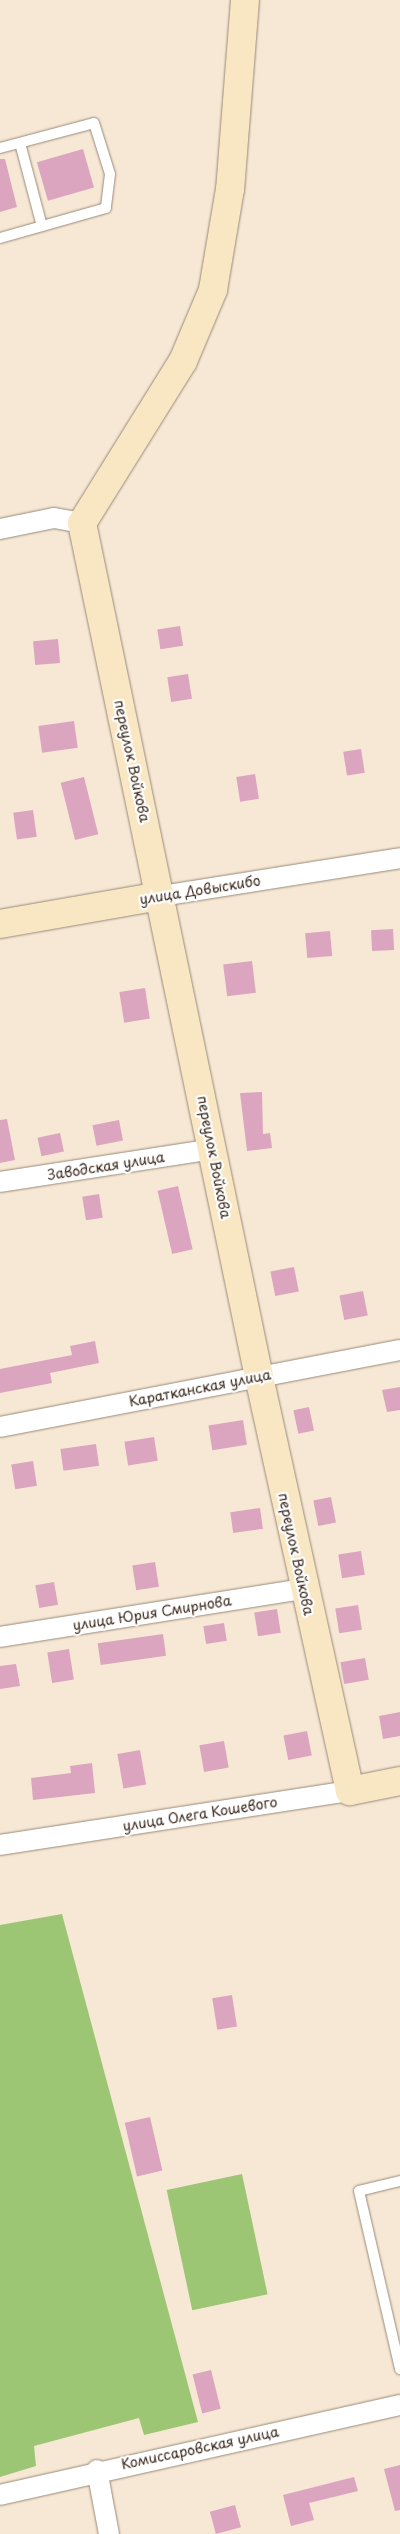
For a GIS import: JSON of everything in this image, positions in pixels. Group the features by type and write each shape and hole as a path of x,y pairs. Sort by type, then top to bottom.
{"street":[{"path":"0,529 54,518 82,523 183,360 213,290 230,189 245,0"},
{"name":"переулок Войкова","path":"82,523 161,896 303,1589 350,1791"},
{"name":"улица Довыскибо","path":"0,924 400,858"},
{"name":"Заводская улица","path":"0,1182 212,1149"},
{"name":"Каратканская улица","path":"0,1427 400,1350"},
{"name":"улица Юрия Смирнова","path":"0,1637 303,1589"},
{"name":"улица Олега Кошевого","path":"0,1845 350,1791 400,1781"},
{"name":"Комиссаровская улица","path":"0,2495 97,2470 400,2405"},
{"path":"97,2470 109,2534"}],"lane":[{"path":"0,148 94,123 110,174 106,208 0,238"},
{"path":"20,142 42,226"},
{"path":"400,2181 359,2191 400,2369"}],"green space":[{"path":"62,1914 198,2422 144,2435 139,2418 34,2446 36,2466 0,2477 0,1925"},
{"path":"242,2174 268,2294 192,2310 167,2190"}],"building":[{"path":"83,149 94,187 48,201 37,162"},
{"path":"0,159 5,159 17,207 0,212"},
{"path":"180,626 183,646 160,649 157,630"},
{"path":"58,639 60,663 35,665 33,641"},
{"path":"188,674 192,699 171,702 167,677"},
{"path":"74,721 78,748 42,753 38,726"},
{"path":"361,749 365,773 347,776 343,752"},
{"path":"255,774 259,799 240,802 236,777"},
{"path":"84,777 98,834 75,840 61,783"},
{"path":"33,810 37,837 17,840 13,813"},
{"path":"393,929 394,950 372,951 371,930"},
{"path":"330,931 332,956 307,958 305,933"},
{"path":"252,961 256,993 227,996 223,965"},
{"path":"145,988 150,1019 124,1023 119,992"},
{"path":"262,1092 263,1134 270,1133 272,1148 247,1151 240,1093"},
{"path":"7,1119 15,1160 0,1163 0,1120"},
{"path":"119,1120 123,1141 97,1146 92,1125"},
{"path":"60,1133 64,1152 41,1156 38,1138"},
{"path":"178,1186 193,1249 172,1254 158,1191"},
{"path":"99,1194 103,1218 86,1220 82,1197"},
{"path":"294,1267 299,1292 275,1296 270,1272"},
{"path":"363,1291 368,1316 344,1320 339,1296"},
{"path":"95,1341 99,1363 50,1373 52,1383 0,1393 0,1369 72,1355 70,1346"},
{"path":"400,1387 400,1410 387,1412 382,1390"},
{"path":"309,1407 314,1430 298,1434 293,1410"},
{"path":"243,1420 247,1445 212,1450 208,1425"},
{"path":"154,1437 158,1461 128,1465 124,1442"},
{"path":"96,1444 99,1466 63,1471 60,1449"},
{"path":"33,1461 37,1486 15,1489 11,1464"},
{"path":"331,1497 336,1523 318,1526 313,1500"},
{"path":"260,1508 263,1529 233,1533 230,1512"},
{"path":"361,1551 365,1575 342,1578 338,1555"},
{"path":"155,1562 159,1587 136,1590 132,1566"},
{"path":"54,1582 58,1605 39,1608 35,1585"},
{"path":"358,1605 362,1630 339,1633 335,1609"},
{"path":"277,1609 281,1633 258,1636 254,1613"},
{"path":"224,1623 227,1641 206,1644 203,1626"},
{"path":"163,1634 166,1656 101,1665 98,1643"},
{"path":"69,1649 74,1680 52,1683 47,1652"},
{"path":"365,1658 369,1680 344,1684 340,1662"},
{"path":"16,1664 20,1686 0,1689 0,1666"},
{"path":"400,1712 400,1736 383,1739 379,1716"},
{"path":"307,1731 312,1756 288,1760 283,1736"},
{"path":"224,1741 229,1768 204,1772 199,1745"},
{"path":"140,1750 146,1784 123,1788 117,1754"},
{"path":"92,1763 95,1793 33,1800 31,1778 71,1773 70,1766"},
{"path":"232,1995 237,2027 217,2030 212,1998"},
{"path":"150,2117 162,2171 137,2176 125,2123"},
{"path":"211,2370 221,2409 202,2413 193,2375"},
{"path":"400,2465 400,2510 395,2511 384,2469"},
{"path":"354,2477 358,2491 309,2503 314,2520 291,2526 283,2495"},
{"path":"235,2505 241,2527 216,2534 210,2512"}]}
